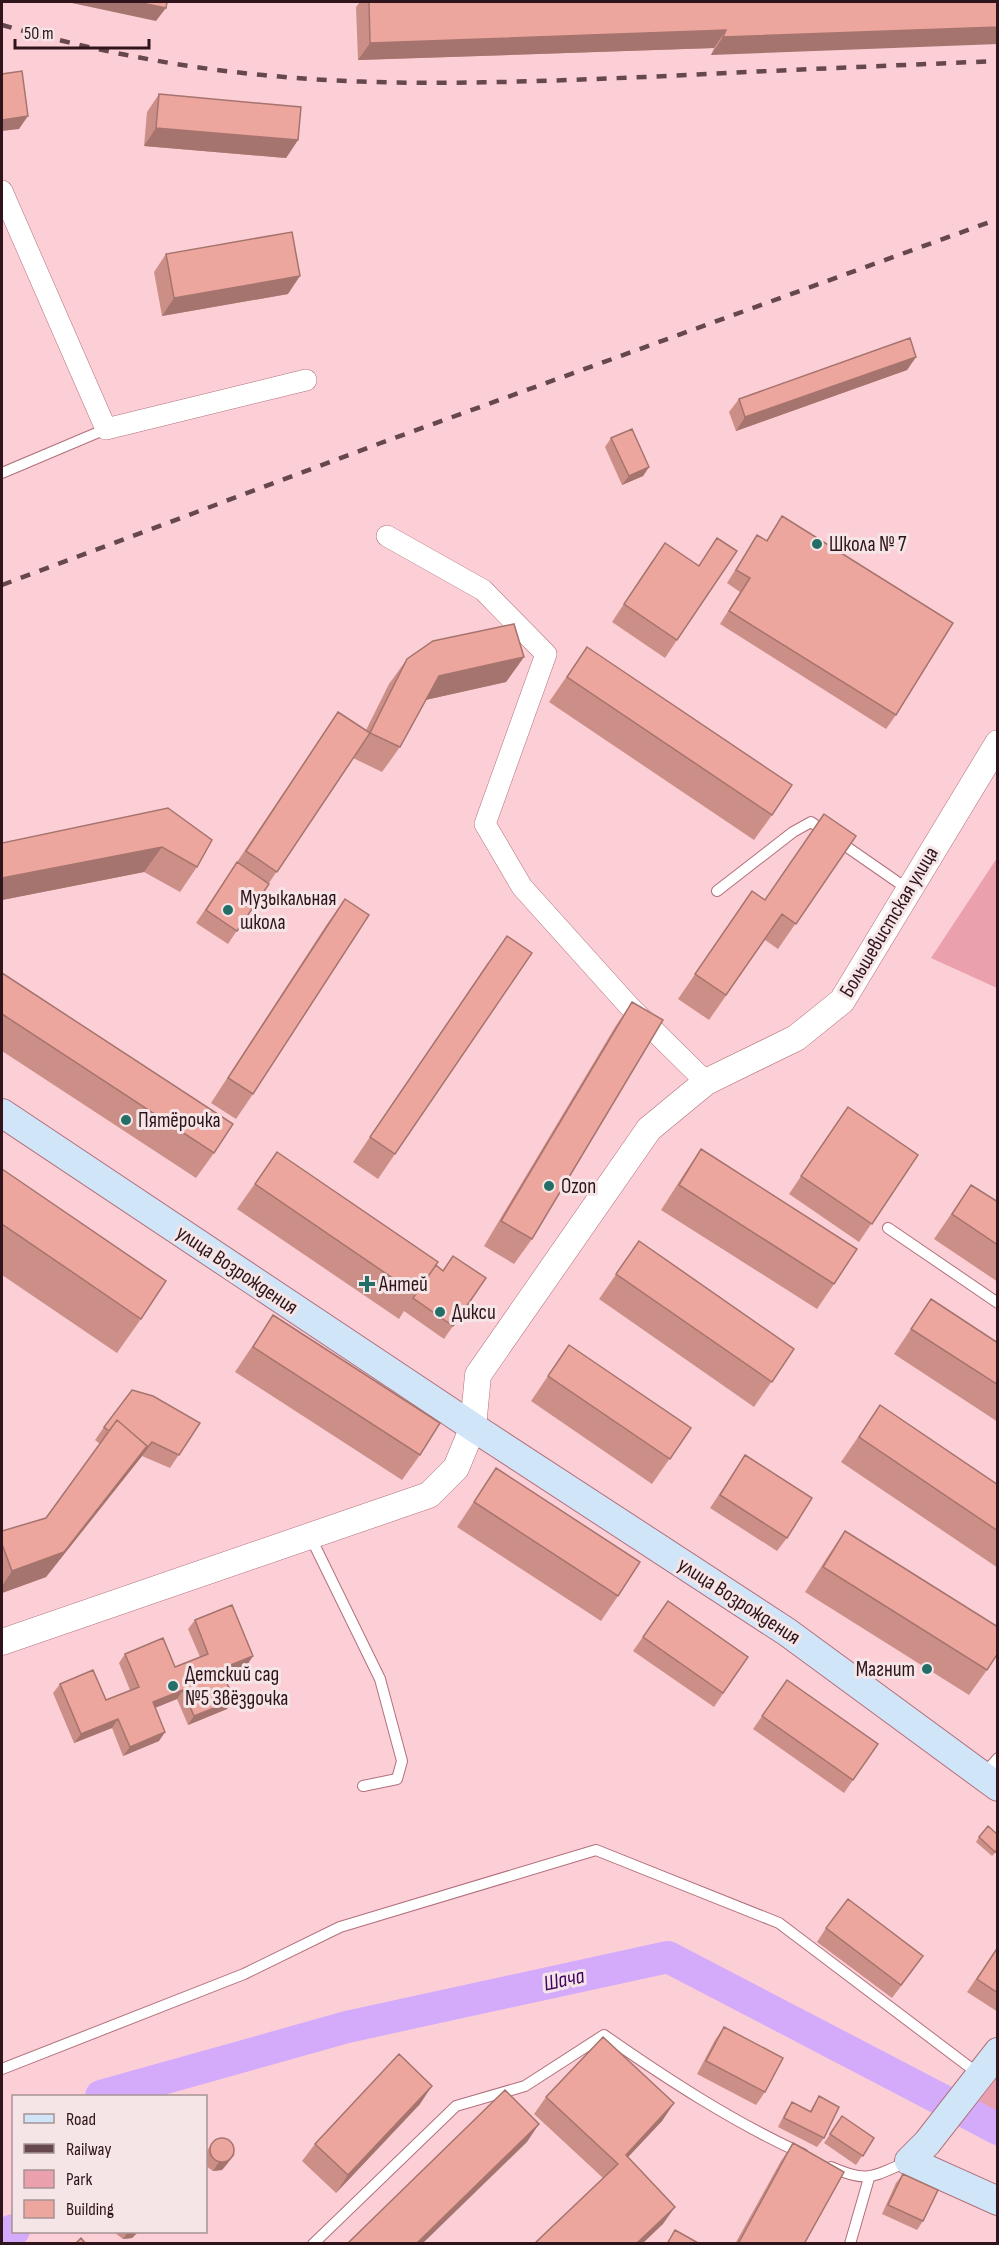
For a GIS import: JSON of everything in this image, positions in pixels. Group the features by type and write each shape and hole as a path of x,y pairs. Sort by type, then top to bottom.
{"main road":[{"name":"улица Возрождения","path":"2,1113 473,1427 787,1632 993,1773"},
{"path":"998,2052 918,2152 998,2201"}],"street":[{"path":"2,191 106,429 306,380"},
{"path":"387,536 483,590 546,654 485,824 522,887 629,1006 706,1082"},
{"name":"Большевистская улица","path":"473,1427 478,1375 649,1129 706,1082 796,1038 842,1001 998,743"},
{"path":"2,1642 429,1495 456,1468 473,1427"}],"lane":[{"path":"2,473 106,429"},
{"path":"717,891 793,832 811,822 909,890"},
{"path":"888,1228 998,1303"},
{"path":"310,1536 380,1679 402,1761 397,1779 363,1786"},
{"path":"2,2069 244,1974 340,1927 597,1850 779,1923 971,2085"},
{"path":"313,2244 456,2106 525,2086 604,2036 661,2074 772,2140 850,2175 869,2178 918,2152"},
{"path":"850,2244 869,2178"}],"green space":[{"path":"997,858 997,988 931,958"},
{"path":"997,2078 997,2142 959,2126"}],"building":[{"path":"137,2 167,2 166,8"},
{"path":"369,2 998,2 998,27 723,37 726,30 370,43"},
{"path":"22,71 28,116 2,120 2,74"},
{"path":"159,94 301,107 298,140 156,128"},
{"path":"292,232 300,276 174,298 166,254"},
{"path":"910,338 916,357 745,417 739,399"},
{"path":"632,429 649,467 629,476 611,438"},
{"path":"782,516 953,623 896,715 729,611 750,578 736,570 757,535 767,541"},
{"path":"717,538 737,551 677,640 624,604 665,543 699,566"},
{"path":"514,624 524,657 439,676 400,747 370,733 407,659 433,641"},
{"path":"587,647 792,785 772,815 567,677"},
{"path":"338,712 370,733 277,872 246,851"},
{"path":"168,808 212,840 197,867 162,847 2,878 2,843"},
{"path":"824,814 856,836 796,924 782,914 726,995 695,974 752,891 765,900"},
{"name":"Музыкальная школа","path":"237,862 269,884 237,931 206,910"},
{"path":"345,899 369,915 253,1094 228,1078"},
{"path":"507,936 532,953 395,1154 370,1137"},
{"path":"2,973 233,1124 214,1153 2,1014"},
{"path":"632,1002 663,1020 532,1239 501,1221"},
{"path":"848,1107 918,1155 872,1224 801,1176"},
{"path":"701,1149 857,1249 834,1284 679,1185"},
{"path":"277,1152 438,1262 416,1294 255,1184"},
{"path":"2,1169 166,1281 141,1319 2,1224"},
{"path":"971,1185 998,1202 998,1245 952,1214"},
{"path":"639,1241 794,1349 772,1382 616,1274"},
{"path":"453,1256 486,1278 453,1326 413,1298 436,1265 443,1271"},
{"path":"931,1299 998,1343 998,1385 911,1329"},
{"path":"273,1315 440,1423 420,1455 253,1347"},
{"path":"569,1345 691,1428 670,1459 548,1376"},
{"path":"132,1390 153,1396 200,1423 179,1455 152,1442 139,1458 147,1446 117,1420 109,1431 104,1427"},
{"path":"880,1405 998,1485 998,1531 859,1437"},
{"path":"117,1420 147,1446 64,1552 12,1571 2,1544 2,1531 46,1518"},
{"path":"745,1455 812,1498 787,1538 720,1495"},
{"path":"496,1468 640,1562 618,1596 474,1502"},
{"path":"845,1531 998,1627 998,1653 987,1670 823,1567"},
{"path":"668,1601 748,1657 723,1693 643,1637"},
{"name":"Детский сад №5 Звёздочка","path":"232,1605 253,1656 221,1669 234,1700 194,1716 183,1690 153,1702 165,1732 130,1747 118,1719 81,1734 60,1684 93,1670 106,1700 139,1687 125,1654 163,1638 175,1667 208,1654 195,1620"},
{"path":"787,1680 878,1744 853,1780 762,1716"},
{"path":"988,1826 998,1835 998,1849 995,1852 979,1837"},
{"path":"848,1899 923,1956 901,1985 826,1928"},
{"path":"998,1947 998,1993 977,1979"},
{"path":"724,2027 783,2058 765,2092 706,2061"},
{"path":"603,2037 674,2103 626,2155 675,2207 636,2244 534,2244 618,2164 546,2097"},
{"path":"399,2054 432,2086 348,2175 315,2144"},
{"path":"505,2090 539,2124 416,2244 347,2244"},
{"path":"819,2096 839,2107 824,2138 784,2118 792,2102 811,2112"},
{"path":"842,2116 874,2138 863,2156 830,2134"},
{"path":"222,2138 231,2141 234,2150 231,2159 222,2162 213,2159 210,2150 213,2141"},
{"path":"793,2143 844,2172 804,2244 738,2244"},
{"path":"903,2174 938,2190 923,2221 888,2205"},
{"path":"675,2230 700,2244 667,2244"},
{"path":"81,2238 86,2244 75,2244"}],"waterway":[{"name":"Шача","path":"105,2095 347,2027 668,1957 998,2129"},
{"name":"Шача","path":"2,2234 12,2231"}],"railway":[{"path":"2,25 66,42 164,62 230,72 358,82 550,81 998,61"},
{"path":"2,585 378,444 998,219"}],"place":[{"name":"Школа № 7","path":"817,544"},
{"name":"Музыкальная школа","path":"228,910"},
{"name":"Пятёрочка","path":"126,1120"},
{"name":"Ozon","path":"549,1186"},
{"name":"Антей","path":"367,1284"},
{"name":"Дикси","path":"440,1312"},
{"name":"Магнит","path":"927,1669"},
{"name":"Детский сад №5 Звёздочка","path":"173,1686"}]}
